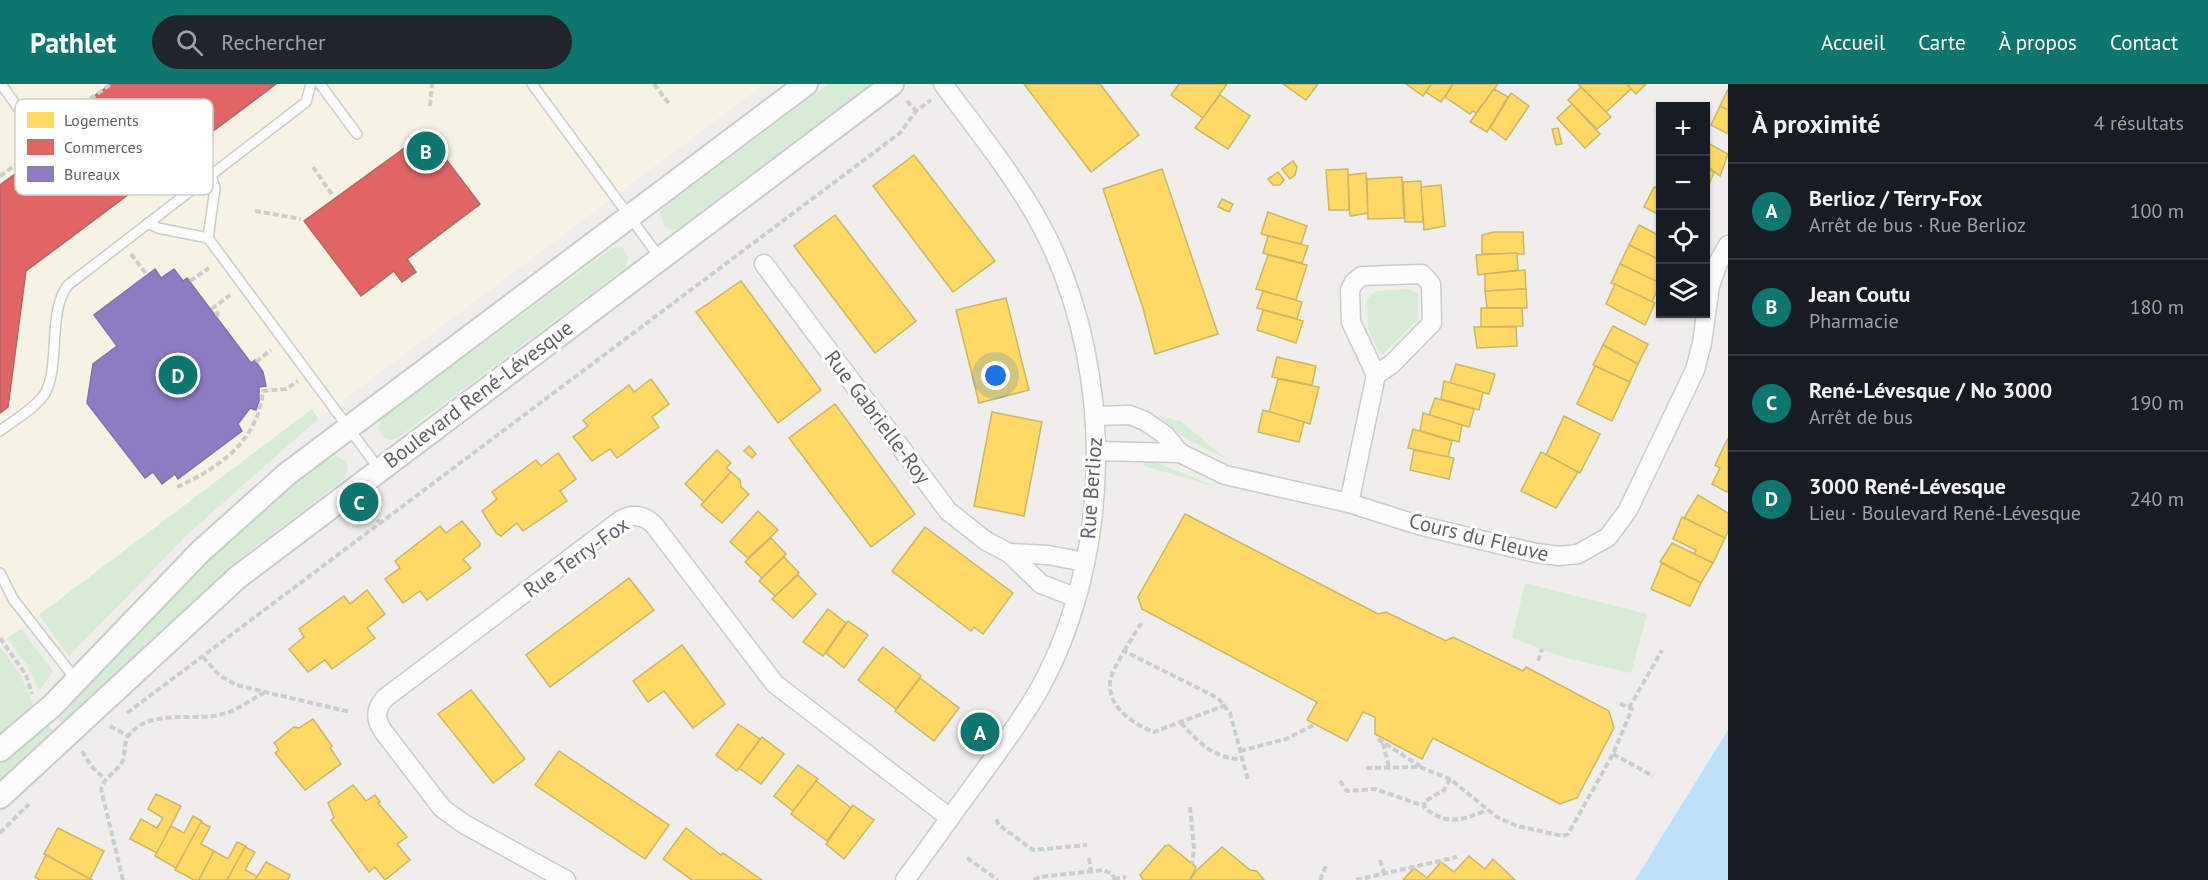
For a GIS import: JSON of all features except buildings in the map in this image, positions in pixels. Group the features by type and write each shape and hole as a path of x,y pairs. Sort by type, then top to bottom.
{"street":[{"path":"0,750 77,681 200,552 287,474 806,84"},
{"name":"Rue Berlioz","path":"905,880 1009,737 1041,686 1065,632 1085,562 1092,517 1096,451 1095,416 1076,317 1049,242 1006,172 943,84"},
{"name":"Boulevard René-Lévesque","path":"0,797 211,600 379,468 660,258 896,89"},
{"name":"Cours du Fleuve","path":"1095,416 1130,415 1145,421 1165,435 1180,453 1225,475 1349,503 1418,525 1536,553 1569,556 1601,543 1615,530 1628,510 1692,377 1702,343 1710,286 1718,262 1728,245"},
{"name":"Rue Gabrielle-Roy","path":"764,264 948,511 986,541 1009,553 1041,584 1075,597"},
{"path":"1349,503 1376,375 1352,329 1349,294 1352,285 1362,276 1422,274 1431,284 1432,323 1392,364 1376,375"},
{"name":"Cours du Fleuve","path":"1096,451 1180,453"},
{"name":"Rue Terry-Fox","path":"566,880 464,824 442,808 383,731 377,719 377,710 385,698 621,520 630,516 646,518 654,525 775,684 950,818"},
{"name":"Rue Gabrielle-Roy","path":"1009,553 1048,555 1085,562"}],"lane":[{"path":"1,84 15,103"},
{"path":"213,174 306,102 311,84"},
{"path":"320,84 357,134"},
{"path":"532,84 660,258"},
{"path":"208,238 215,188 213,182"},
{"path":"0,431 33,406 47,387 63,291 186,195"},
{"path":"148,223 167,231 208,238 379,468"},
{"path":"0,573 13,599 77,681"}],"path":[{"path":"90,99 111,84"},
{"path":"429,106 432,84"},
{"path":"654,84 670,105"},
{"path":"896,89 916,111"},
{"name":"Boulevard René-Lévesque","path":"102,733 900,133 916,111 926,104"},
{"path":"0,176 15,165"},
{"path":"313,167 333,196"},
{"path":"255,211 301,219"},
{"path":"130,253 147,275"},
{"path":"190,281 209,268"},
{"path":"216,316 218,314 213,308 230,295"},
{"path":"256,362 271,350"},
{"path":"177,487 209,471 234,452 251,430 263,391 286,389 296,383"},
{"path":"363,500 380,523"},
{"path":"1142,622 1111,678 1117,708 1122,714 1154,732 1226,705"},
{"path":"0,638 26,675 34,698"},
{"path":"1538,661 1542,649"},
{"path":"1629,708 1662,650"},
{"path":"1124,651 1218,698 1226,705 1248,780"},
{"path":"203,657 226,680 264,693 350,712"},
{"path":"123,880 101,789 104,778 121,764 128,735 137,727 153,720 198,718 225,713 264,693"},
{"path":"1378,739 1420,767 1450,779 1487,810 1517,826 1557,836 1568,834 1613,754 1632,709 1617,702"},
{"path":"1181,723 1199,743 1225,759 1243,759"},
{"path":"1240,751 1287,739 1316,724"},
{"path":"110,726 128,735"},
{"path":"1383,742 1389,767"},
{"path":"88,745 82,750 91,766 104,778"},
{"path":"1613,754 1653,776"},
{"path":"1366,768 1420,767"},
{"path":"1424,806 1430,796 1448,787 1450,779"},
{"path":"1340,782 1347,791 1375,789 1424,806 1432,814 1454,822 1487,810"},
{"path":"1190,807 1194,848 1192,864"},
{"path":"996,819 999,825 1033,850 1088,845"},
{"path":"1356,880 1457,857"},
{"path":"968,858 998,880"},
{"path":"1089,858 1091,872"},
{"path":"1380,860 1384,873"},
{"path":"1321,880 1326,866"},
{"path":"1034,880 1040,877 1108,871 1114,879 1126,877"}],"shaded area":[{"path":"0,84 764,84 318,419 312,410 0,644"}],"green space":[{"path":"829,84 871,84 680,227 672,230 664,226 660,213 667,205"},
{"path":"614,247 623,248 628,257 625,268 399,437 391,440 383,437 378,428 382,418"},
{"path":"1410,289 1418,294 1418,319 1383,354 1380,354 1368,330 1367,299 1376,291"},
{"path":"312,409 318,419 190,532 69,656 39,615"},
{"path":"1159,416 1180,421 1225,458 1186,439"},
{"path":"336,456 346,461 348,470 343,480 230,566 129,667 65,726 53,713 119,646 255,518 328,459"},
{"path":"1150,461 1217,487 1144,466 1144,462"},
{"path":"1525,583 1647,614 1631,673 1563,657 1512,638"},
{"path":"21,629 53,671 39,691 27,665 7,638"},
{"path":"0,647 21,676 36,711 16,721 0,734"},
{"path":"45,722 57,735 0,787 0,760"}],"water":[{"path":"1728,730 1728,880 1635,880"}],"place":[{"name":"Jean Coutu","path":"426,151"},
{"name":"3000 René-Lévesque","path":"178,375"},
{"name":"René-Lévesque / No 3000","path":"359,502"},
{"name":"Berlioz / Terry-Fox","path":"980,732"}]}
